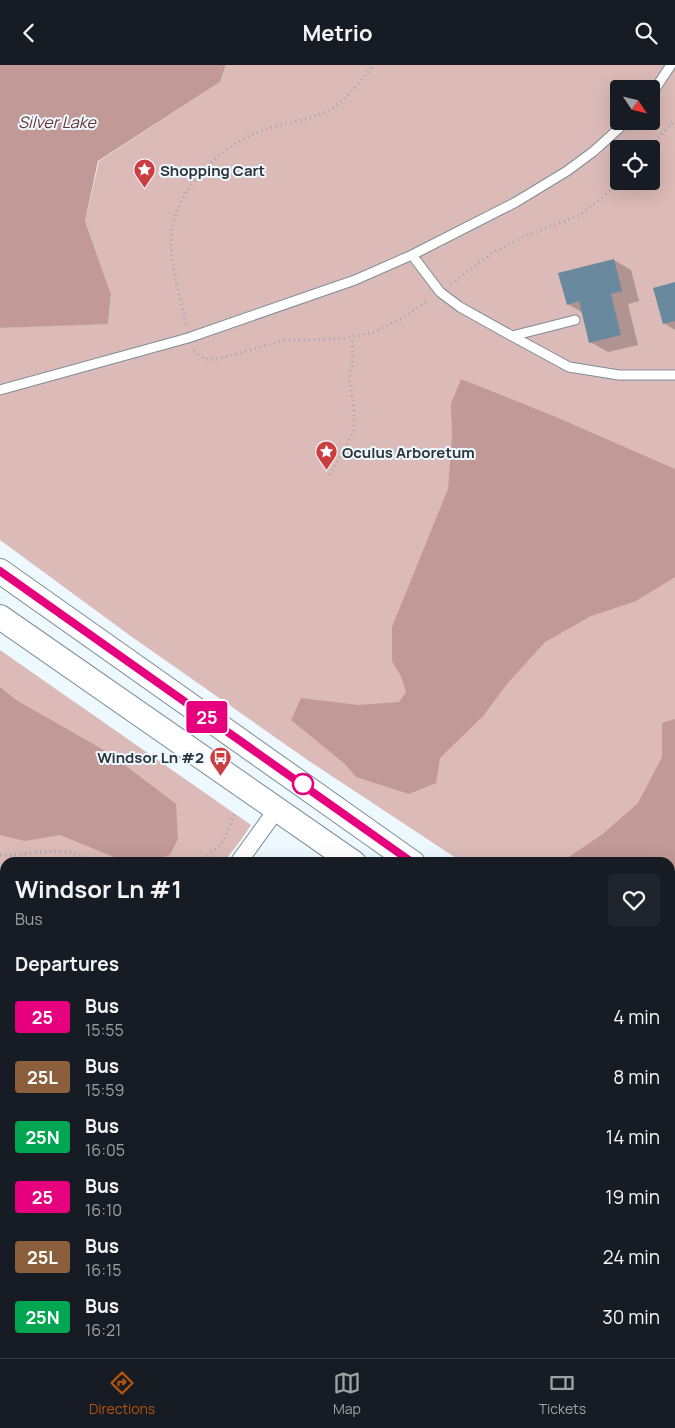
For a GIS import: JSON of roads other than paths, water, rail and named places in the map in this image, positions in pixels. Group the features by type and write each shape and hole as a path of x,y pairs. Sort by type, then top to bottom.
{"main road":[{"path":"0,571 405,857"},
{"path":"0,617 345,857"}],"street":[{"path":"242,857 276,809"}],"lane":[{"path":"660,82 671,65"},
{"path":"0,390 188,338 338,287 412,255 516,202 567,171 594,151 617,130"},
{"path":"412,255 440,292 460,307 569,367 619,375 675,375"},
{"path":"512,336 575,320"}],"water":[{"name":"Silver Lake","path":"0,65 226,65 220,82 98,161 85,221 111,294 108,324 0,328"},
{"path":"461,379 556,417 675,469 675,577 636,601 591,616 545,642 507,684 483,716 440,758 436,783 409,794 356,777 345,764 291,720 301,698 358,705 399,702 406,692 401,676 392,661 392,627 448,489 452,437 451,404"},
{"path":"0,687 16,700 109,753 176,804 178,839 170,855 163,857 114,857 60,835 25,841 0,835"},
{"path":"675,719 675,857 569,857 604,833 638,803 662,757 662,723"}],"place":[{"name":"Shopping Cart","path":"144,189"},
{"name":"Oculus Arboretum","path":"326,471"},
{"name":"Windsor Ln #2","path":"220,776"}]}
